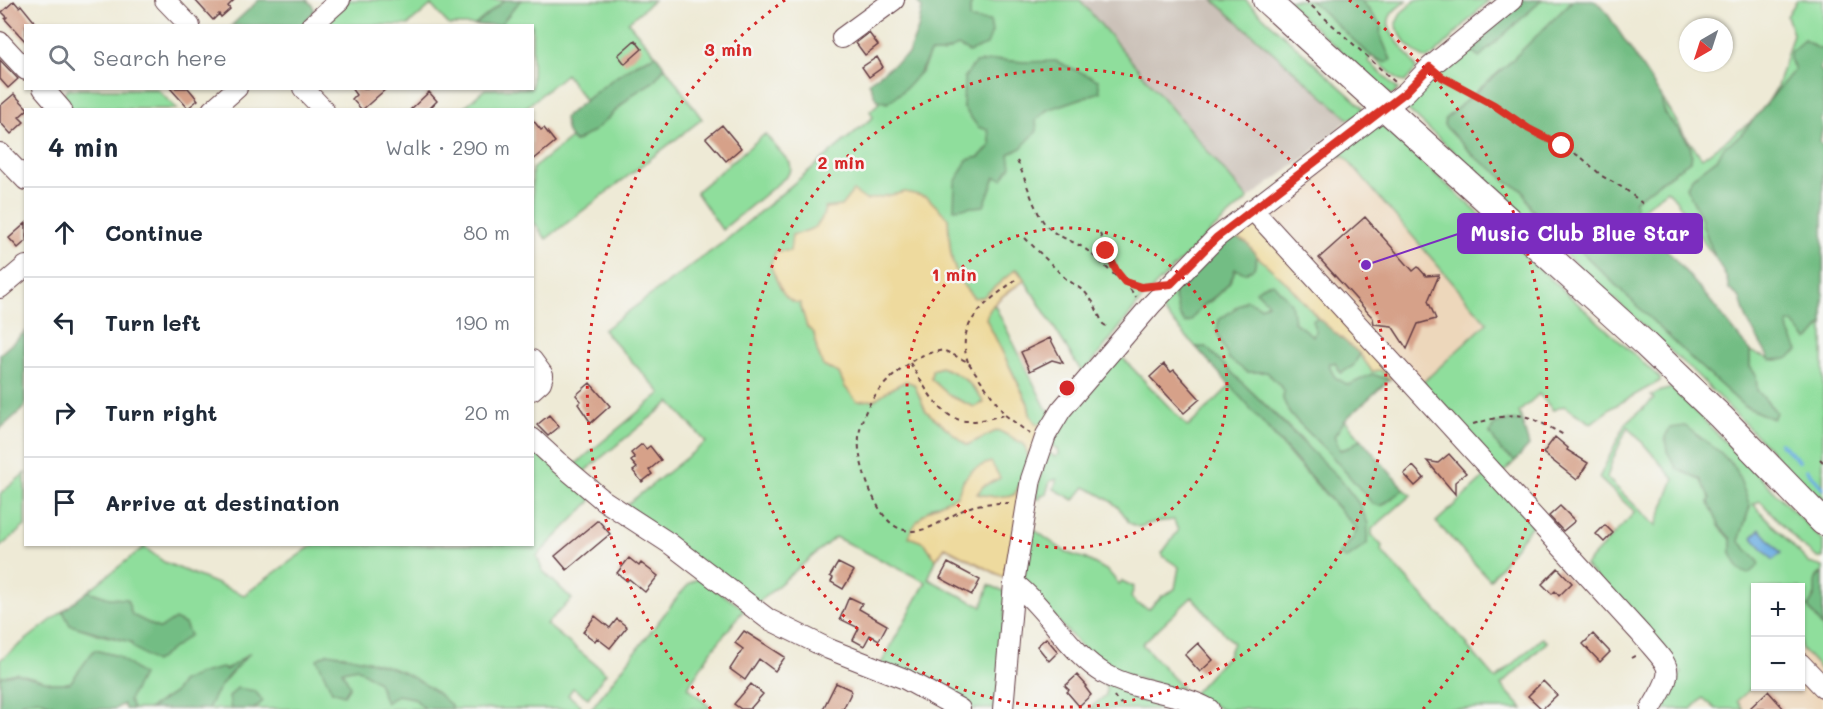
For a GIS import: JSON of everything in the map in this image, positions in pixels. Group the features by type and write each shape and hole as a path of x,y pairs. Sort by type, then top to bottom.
{"main road":[{"path":"1266,0 1644,343 1721,417 1823,522"}],"street":[{"path":"165,0 187,24"},
{"path":"842,38 894,0"},
{"path":"1003,709 1014,583 1031,479 1044,443 1061,410 1143,314 1216,238 1406,92 1430,67 1512,0"},
{"path":"312,24 326,4"},
{"path":"0,42 24,68"},
{"path":"44,90 60,108"},
{"path":"214,108 235,90"},
{"path":"305,90 322,108"},
{"path":"0,153 24,178"},
{"path":"1252,209 1633,625 1666,664 1669,674 1666,685 1651,709"},
{"path":"0,288 24,268"},
{"path":"534,363 543,375 534,388"},
{"path":"534,440 603,500 669,543 768,619 829,649 904,679 960,709"},
{"path":"1014,583 1029,594 1081,654 1104,674 1148,691 1200,704 1209,709"},
{"path":"1805,668 1823,687"}],"path":[{"path":"1305,0 1406,92"},
{"path":"1430,67 1442,77 1494,105 1529,129 1581,158 1602,176 1625,189 1643,204"},
{"path":"1017,161 1035,205 1045,223 1055,234 1088,250 1109,272 1125,282 1141,287 1171,284"},
{"path":"1100,234 1117,272 1134,293 1143,314"},
{"path":"1025,238 1065,278 1085,292 1093,302 1103,324 1114,330 1129,330"},
{"path":"1015,280 984,305 969,323 965,335 966,356 1005,415 1044,443"},
{"path":"968,362 943,350 919,356 893,376 874,395 861,422 859,449 864,474 874,500 885,517 899,529 918,532 929,529 945,518 975,505 1006,503 1027,505"},
{"path":"910,363 940,407 952,418 968,422 1005,415"},
{"path":"1449,423 1461,426 1504,415 1518,414 1532,418 1564,435"},
{"path":"1820,459 1823,462"}],"shaded area":[{"path":"1080,0 1213,0 1349,119 1307,156 1248,199"},
{"path":"1343,154 1487,324 1419,386 1266,215"},
{"path":"1805,652 1823,672 1823,709 1728,709 1751,689 1751,691 1805,691"}],"green space":[{"path":"259,0 307,0 313,6 314,11 303,24 233,24"},
{"path":"347,0 505,0 476,24 448,24 431,5 409,24 319,24"},
{"path":"505,0 521,0 501,24 476,24"},
{"path":"520,0 654,0 628,22 656,55 638,62 585,101 566,74 525,108 463,108 484,90 534,90 534,24 501,24"},
{"path":"916,0 973,0 970,7 970,19 990,21 992,32 987,45 969,52 958,46 942,53 930,53 913,81 887,103 876,99 869,82 908,54 918,29 922,8"},
{"path":"973,0 1080,0 1248,199 1210,232 1142,299 1083,374 1019,271 1016,269 983,297 974,298 960,279 952,261 948,218 881,198 841,206 823,218 814,230 792,235 801,310 814,333 817,350 839,373 845,387 874,400 906,381 914,384 926,411 967,445 998,430 1024,444 1031,465 1014,495 995,497 977,494 983,486 1000,478 964,479 957,496 931,507 909,537 925,543 936,560 928,579 982,607 989,585 1006,592 998,709 968,709 881,664 926,582 835,537 754,606 624,507 706,442 670,402 581,474 572,467 661,393 603,330 725,241 873,117 870,111 881,101 887,103 922,71 930,53 942,53 958,46 970,19 970,7","holes":["999,60 1024,62 1100,92 1047,110 1036,120 1021,148 1009,154 995,177 967,160 979,157 991,145 988,130"]},
{"path":"1213,0 1245,0 1362,107 1363,112 1349,119"},
{"path":"1284,0 1310,0 1371,56 1368,61 1398,89 1391,96"},
{"path":"1310,0 1361,0 1381,25 1380,35 1391,60 1386,63 1371,56"},
{"path":"1361,0 1407,0 1393,12 1389,19 1389,27 1416,69 1405,82 1400,81 1371,56 1391,60 1380,35 1381,25"},
{"path":"1416,0 1489,0 1436,53 1427,59 1407,44 1396,23 1402,12"},
{"path":"1515,0 1479,57 1542,0 1573,0 1507,65 1445,119 1444,125 1476,158 1497,172 1505,181 1523,190 1531,209 1554,225 1695,362 1744,406 1773,419 1776,412 1757,390 1756,375 1750,367 1750,351 1769,359 1786,358 1798,351 1786,326 1788,322 1793,323 1811,338 1823,324 1823,504 1698,376 1405,107 1404,102"},
{"path":"1520,0 1542,0 1479,57 1466,45"},
{"path":"1573,0 1593,0 1603,7 1661,96 1666,115 1690,147 1691,160 1635,200 1636,214 1750,351 1750,367 1756,375 1757,390 1776,412 1773,419 1744,406 1695,362 1554,225 1531,209 1523,190 1505,181 1497,172 1476,158 1444,125 1445,119 1507,65"},
{"path":"1797,0 1823,0 1823,49 1804,40 1790,60 1795,69 1768,102 1777,87 1793,34 1787,16"},
{"path":"1804,40 1823,49 1820,69 1823,73 1823,118 1821,119 1823,126 1820,142 1823,146 1823,324 1807,340 1793,323 1788,323 1787,327 1798,351 1787,359 1770,360 1747,320 1740,298 1729,289 1702,219 1686,187 1693,177 1718,158 1724,147 1740,136 1795,69 1790,60 1790,52"},
{"path":"656,55 665,67 653,82 633,94 594,131 575,142 567,133 564,118 619,75"},
{"path":"999,60 1056,61 1098,80 1100,92 1047,110 1036,120 1037,131 1021,148 1009,154 1011,166 1003,179 995,177 984,206 954,209 955,183 967,160 979,157 991,145 988,130 978,127 963,107 964,78 975,63"},
{"path":"665,67 702,119 546,239 534,222 534,167 571,138 575,142 609,118 633,94 653,82"},
{"path":"68,90 158,90 176,108 70,108 59,97"},
{"path":"1661,96 1702,158 1753,120 1740,136 1724,147 1719,157 1693,177 1686,187 1702,219 1715,257 1667,190 1636,214 1634,201 1691,160 1690,147 1666,115"},
{"path":"1379,123 1660,378 1660,381 1613,407 1591,423 1564,406 1553,410 1539,394 1519,412 1522,421 1506,421 1494,425 1490,433 1501,451 1515,461 1501,475 1419,386 1487,323 1343,155 1341,157 1339,151"},
{"path":"765,134 790,163 791,169 787,176 722,230 696,192"},
{"path":"1230,235 1247,243 1257,256 1254,268 1245,273 1235,269 1232,278 1221,292 1201,307 1191,321 1185,323 1180,316 1172,287"},
{"path":"1257,256 1288,284 1318,318 1312,321 1316,331 1313,336 1269,303 1261,307 1246,300 1219,320 1217,332 1230,359 1247,372 1267,372 1284,390 1283,399 1290,414 1382,506 1404,489 1411,495 1372,529 1372,535 1382,546 1381,551 1468,645 1496,679 1542,638 1547,642 1501,685 1523,709 1220,709 1193,694 1228,655 1233,643 1192,597 1142,644 1182,687 1179,690 1101,668 1023,583 1029,526 1067,553 1086,559 1108,571 1119,584 1122,581 1134,587 1131,597 1137,604 1149,609 1162,596 1175,589 1179,567 1164,557 1162,553 1178,531 1174,520 1139,527 1129,523 1121,510 1111,501 1085,487 1074,500 1054,489 1057,479 1050,481 1046,494 1041,495 1040,499 1035,496 1047,451 1055,457 1059,454 1050,443 1071,408 1075,409 1118,353 1188,427 1231,385 1357,529 1353,538 1339,555 1367,544 1305,443 1206,348 1196,347 1162,310 1134,339 1134,345 1130,340 1172,287 1180,316 1206,304 1221,293 1235,268 1254,268"},
{"path":"1273,283 1291,303 1294,322 1313,336 1316,331 1312,321 1318,318 1360,354 1353,366 1341,373 1335,363 1329,363 1333,374 1338,379 1349,385 1372,374 1389,380 1345,420 1334,436 1340,450 1348,448 1361,439 1404,489 1381,506 1373,504 1329,453 1290,414 1283,399 1284,390 1267,372 1247,372 1229,359 1217,332 1219,320 1247,300 1261,307 1268,303 1256,291 1264,285"},
{"path":"994,304 1046,408 1053,413 1044,422 1036,424 1030,415 1028,403 986,319 987,311"},
{"path":"24,333 24,408 0,429 0,354"},
{"path":"1196,347 1206,347 1340,479 1360,505 1368,524 1367,544 1346,559 1339,555 1353,538 1357,529"},
{"path":"1360,354 1372,371 1381,370 1389,380 1372,374 1349,385 1335,377 1329,363 1335,363 1341,373 1353,366"},
{"path":"941,367 966,380 984,402 974,407 950,396 931,379 932,370"},
{"path":"1672,388 1823,541 1823,558 1818,558 1802,546 1760,501 1753,504 1809,563 1823,567 1823,572 1817,576 1815,595 1808,607 1823,628 1823,672 1805,652 1805,583 1751,583 1751,689 1737,701 1743,709 1716,709 1703,698 1692,709 1656,709 1673,680 1682,673 1658,649 1585,565 1635,512 1599,478 1626,423 1654,399 1651,396","holes":["1628,426 1674,479 1656,526 1607,478","1667,451 1750,506 1739,541 1731,553 1731,539 1720,527 1709,503 1710,498 1700,479 1677,469"]},
{"path":"1345,420 1361,439 1348,448 1340,450 1334,436"},
{"path":"1506,421 1522,421 1529,446 1515,461 1501,451 1490,433 1494,425"},
{"path":"1685,426 1720,452 1736,469 1750,506 1739,541 1759,562 1758,566 1748,574 1739,570 1731,553 1731,539 1720,527 1709,503 1710,498 1700,479 1677,469 1667,451 1665,437 1670,428"},
{"path":"534,444 592,497 590,502 537,556 542,570 572,599 546,624 606,673 588,698 573,688 568,695 581,705 577,709 451,709 451,705 401,671 318,659 332,691 342,671 357,668 378,682 386,703 397,695 414,698 425,709 254,709 263,701 231,709 208,709 224,681 246,657 226,670 222,668 198,674 181,682 174,693 149,709 133,709 128,700 118,656 95,650 70,683 52,683 16,673 0,677 0,660 63,611 71,625 131,642 189,635 185,624 175,619 160,629 132,615 126,600 109,598 88,591 144,547 164,562 244,595 312,546 534,546"},
{"path":"24,474 24,527 0,547 0,494"},
{"path":"1488,474 1533,524 1490,580 1436,522"},
{"path":"1823,572 1823,628 1808,607 1815,594 1816,579"},
{"path":"698,578 746,610 710,653 688,687 712,709 591,709 679,595"},
{"path":"88,591 109,598 127,599 132,615 160,629 175,619 185,624 190,635 155,662 133,647 131,642 70,625 63,611"},
{"path":"94,650 118,656 142,675 129,700 133,709 125,709 123,704 115,709 63,709 37,699 21,703 20,709 0,709 0,677 16,673 52,683 70,683"},
{"path":"250,653 221,686 208,709 149,709 174,693 181,682 198,674 222,668 226,670"},
{"path":"328,653 379,664 409,675 437,693 451,705 451,709 425,709 414,698 397,695 386,703 378,682 357,668 342,671 350,686 344,695 332,691 317,659"},
{"path":"1101,680 1186,709 1089,709 1106,695 1106,686"},
{"path":"237,688 255,691 263,701 254,709 231,709 229,697"},
{"path":"37,699 63,709 20,709 21,703"}],"sand":[{"path":"853,191 866,200 905,192 927,197 948,218 952,261 960,279 974,298 983,297 1016,269 1025,280 996,302 986,319 1028,404 1030,415 1036,424 1049,419 1031,465 1024,444 998,430 967,445 926,411 914,384 906,381 874,400 857,401 845,387 839,373 823,366 814,333 807,327 800,303 784,295 770,265 776,251 790,251 792,235 814,228 821,220 825,208 841,206","holes":["941,367 966,380 984,403 974,407 950,396 931,379 932,370"]},
{"path":"1251,217 1396,372 1389,380 1381,370 1372,371 1360,354 1318,318 1247,243 1230,235"},
{"path":"991,462 1000,478 983,486 977,494 995,497 1014,495 1023,481 1008,577 1001,576 945,547 936,560 925,543 909,537 922,516 957,496 973,470"}],"water":[{"path":"1760,529 1781,553 1773,560 1752,537"}],"building":[{"path":"195,0 234,0 228,6 230,9 221,17 219,14 213,20"},
{"path":"14,1 19,7 21,5 36,24 24,24 24,40 5,19 7,17 2,12"},
{"path":"869,33 878,45 865,55 856,43"},
{"path":"635,40 642,49 625,64 618,55"},
{"path":"877,57 883,67 869,77 862,67"},
{"path":"0,60 18,79 8,88 0,79"},
{"path":"172,90 190,90 198,100 188,108"},
{"path":"352,90 385,90 364,108 360,108 352,99 356,95"},
{"path":"429,92 437,101 430,108 412,108"},
{"path":"14,94 27,108 24,108 24,113 19,117 24,122 11,134 0,122 0,106"},
{"path":"534,121 541,130 544,128 555,142 534,159"},
{"path":"722,125 741,148 726,161 706,138"},
{"path":"1365,217 1413,271 1418,267 1426,276 1439,275 1428,301 1436,319 1418,324 1407,349 1392,326 1374,324 1373,318 1319,258"},
{"path":"24,225 24,243 18,248 9,238"},
{"path":"1050,338 1063,363 1052,360 1030,371 1021,352"},
{"path":"1164,364 1171,372 1174,370 1200,399 1184,413 1150,377"},
{"path":"590,383 610,406 591,423 578,404 581,401 576,395"},
{"path":"549,415 559,427 548,436 537,425"},
{"path":"1555,437 1568,448 1567,450 1588,463 1577,480 1543,453"},
{"path":"642,444 646,449 650,446 661,460 649,470 652,474 642,482 633,471 637,468 631,461 635,458 631,453"},
{"path":"1449,454 1466,473 1455,482 1455,494 1427,461 1438,463"},
{"path":"1413,466 1424,478 1415,486 1404,474"},
{"path":"1560,506 1575,521 1563,531 1549,516"},
{"path":"598,520 610,534 567,570 555,556"},
{"path":"1605,525 1613,533 1604,542 1596,534"},
{"path":"629,558 639,566 641,563 658,576 645,592 617,573"},
{"path":"838,563 854,571 843,589 831,582 833,578 830,576"},
{"path":"948,563 980,580 972,595 940,578"},
{"path":"1558,568 1572,583 1559,596 1555,591 1552,594 1542,584"},
{"path":"849,597 862,603 859,609 887,625 879,640 870,635 864,646 853,640 859,628 840,619"},
{"path":"595,616 610,628 617,619 627,627 610,648 597,638 595,641 583,632"},
{"path":"744,631 785,657 775,671 759,659 745,680 730,669 743,649 735,643"},
{"path":"1593,634 1610,652 1600,662 1583,644"},
{"path":"1046,638 1058,652 1049,661 1037,646"},
{"path":"1198,643 1213,660 1200,672 1185,655"},
{"path":"1077,675 1087,686 1085,687 1091,695 1079,706 1067,692 1069,690 1065,686"},
{"path":"1543,681 1557,695 1542,709 1528,696"},
{"path":"836,683 851,690 843,709 823,709"},
{"path":"751,684 763,694 750,709 741,709 734,704"},
{"path":"1768,691 1784,709 1749,709"}],"waterway":[{"path":"1780,443 1799,461"},
{"path":"1807,470 1823,488"}],"place":[{"name":"Music Club Blue Star","path":"1366,265"}],"route":[{"path":"1106,251 1125,282 1141,287 1171,284 1216,238 1406,92 1430,67 1442,77 1562,146"}]}
